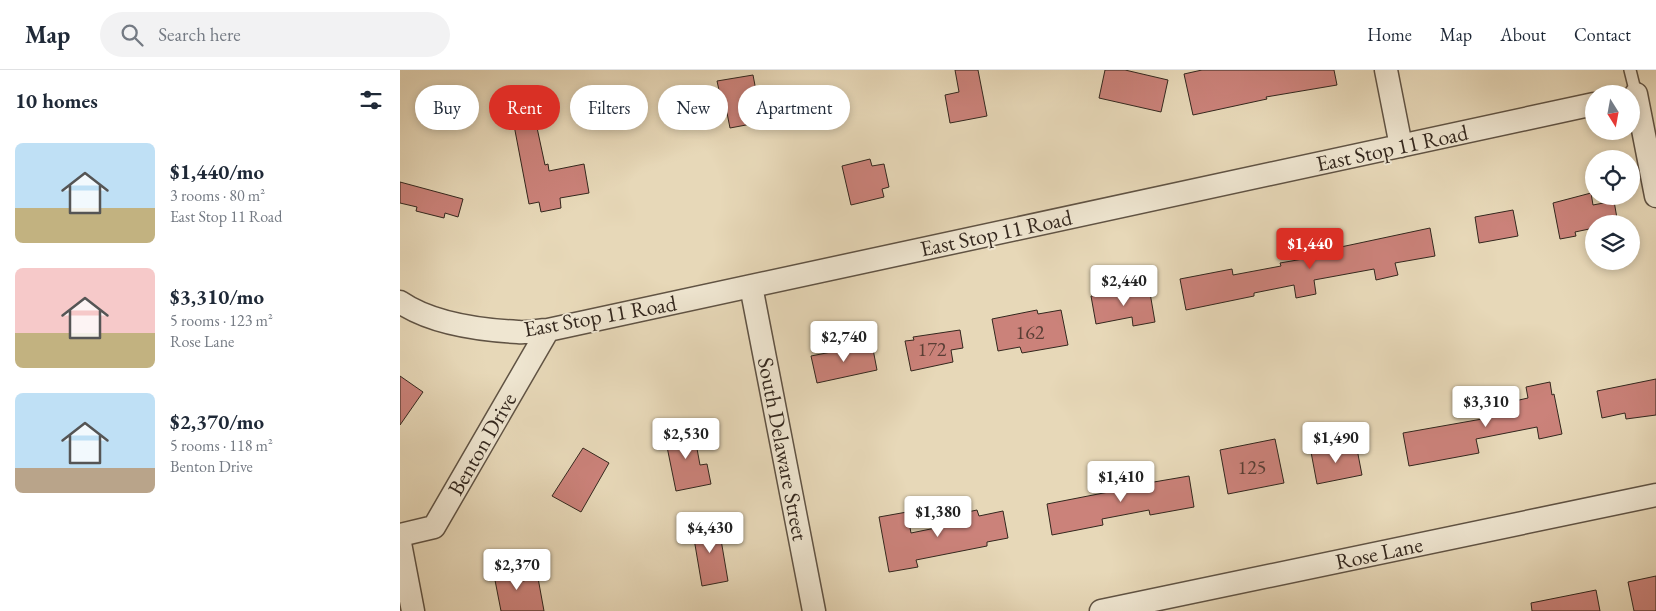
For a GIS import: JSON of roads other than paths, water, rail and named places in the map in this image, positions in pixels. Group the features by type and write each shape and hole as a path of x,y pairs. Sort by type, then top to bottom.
{"street":[{"path":"1386,70 1401,146"},
{"path":"1641,93 1656,196"},
{"name":"East Stop 11 Road","path":"400,302 440,320 469,327 518,332 548,330 1585,106"},
{"name":"South Delaware Street","path":"751,286 814,611"},
{"name":"Benton Drive","path":"400,535 434,527 548,330"},
{"name":"Rose Lane","path":"1102,611 1656,494"},
{"path":"400,542 413,611"}],"lane":[{"path":"1630,70 1641,93"}]}
